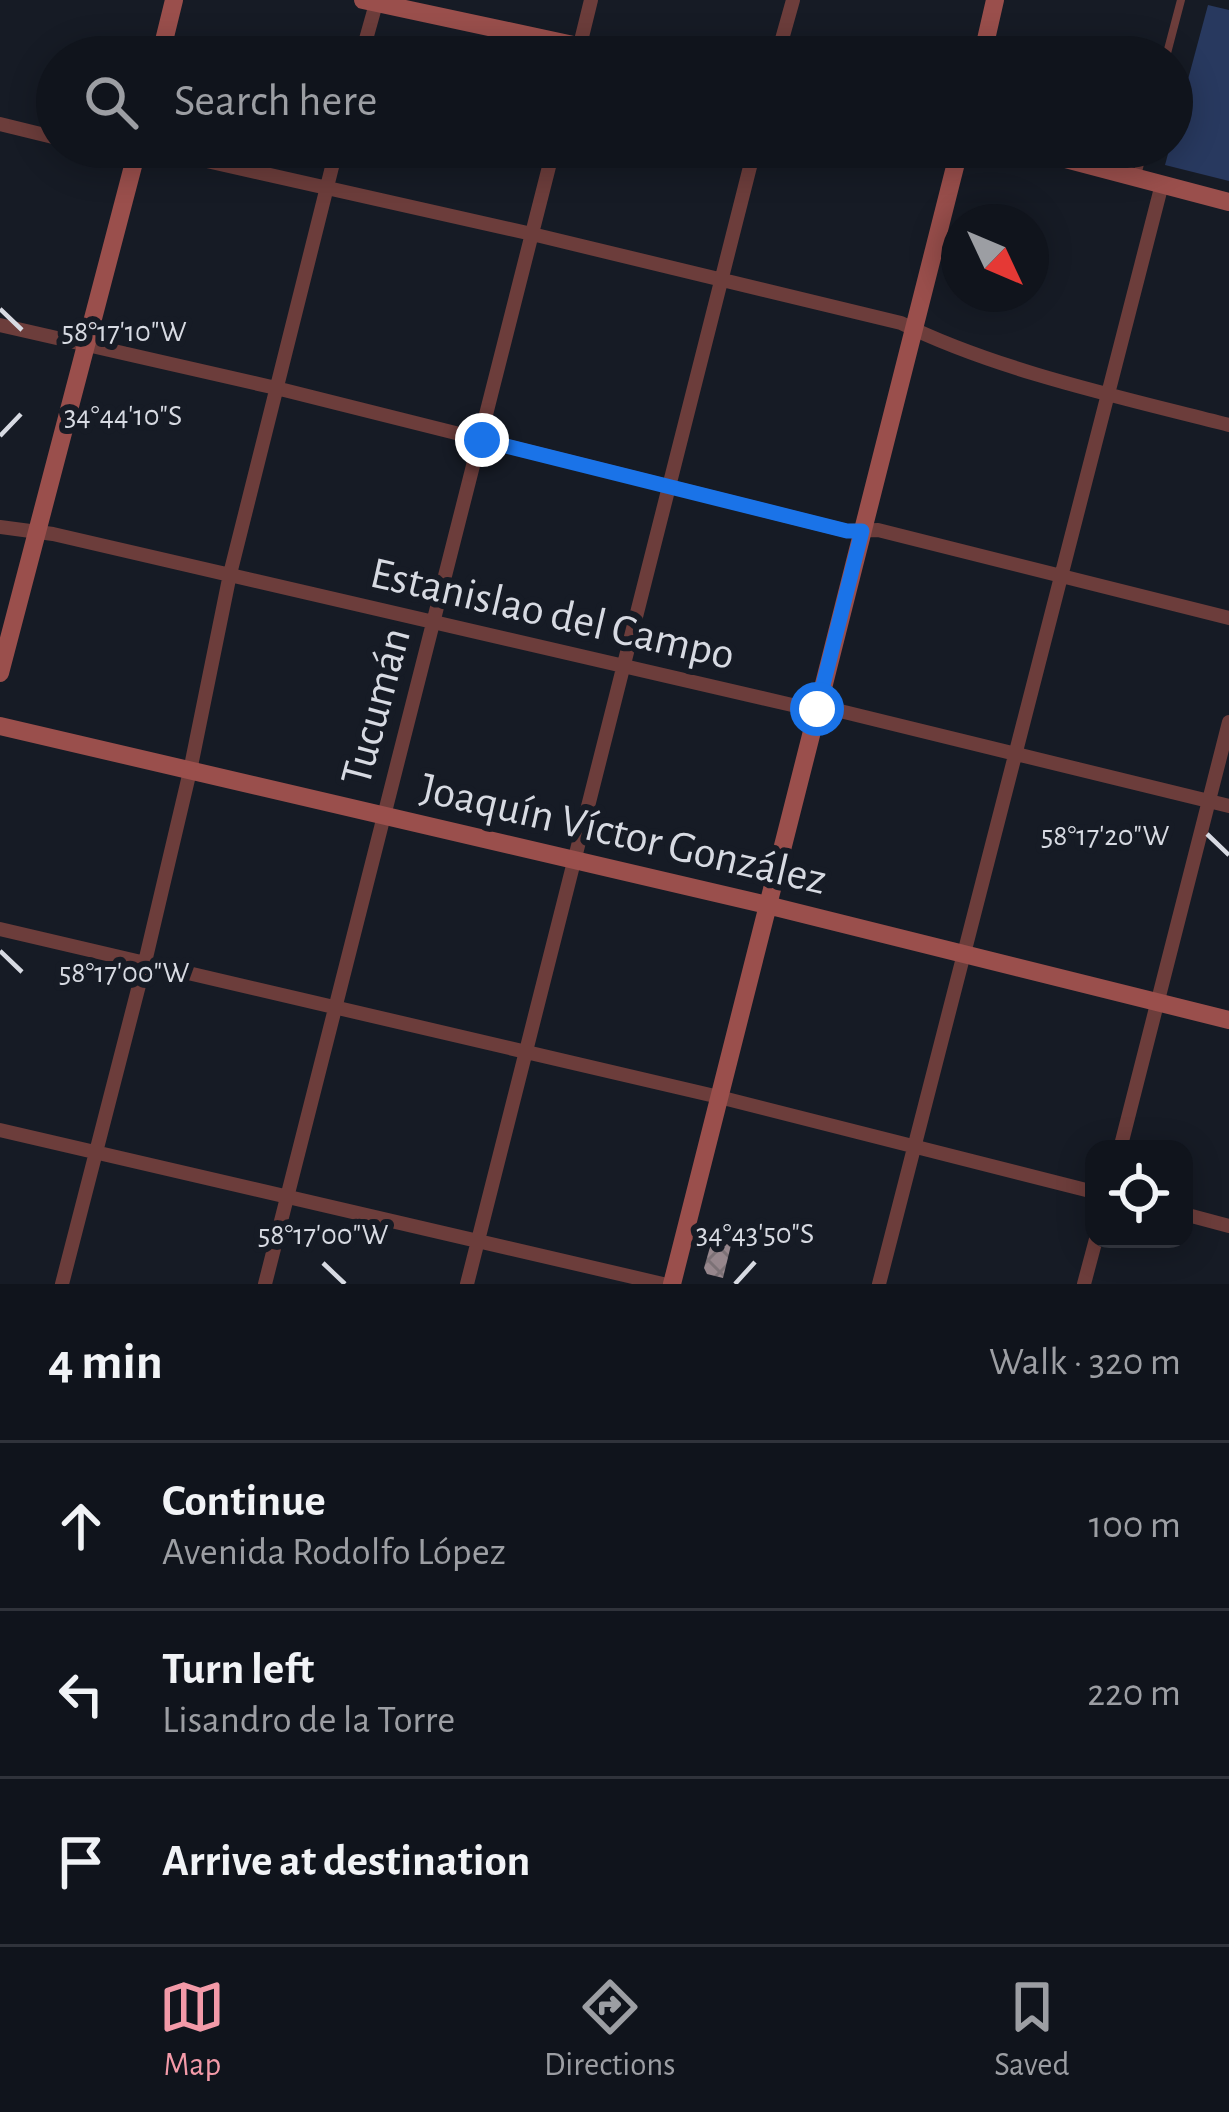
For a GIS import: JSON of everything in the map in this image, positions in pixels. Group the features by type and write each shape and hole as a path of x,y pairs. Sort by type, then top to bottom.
{"street":[{"path":"165,36 174,0"},
{"path":"583,36 591,0"},
{"path":"783,36 793,0"},
{"path":"987,36 995,0"},
{"path":"366,36 372,1 517,36"},
{"path":"0,124 36,133"},
{"path":"0,674 135,168"},
{"path":"228,168 723,279 913,329 1106,393 1229,425"},
{"path":"62,1284 145,962 230,574 331,168"},
{"name":"Tucumán","path":"266,1284 549,168"},
{"path":"467,1284 750,168"},
{"path":"0,1130 668,1284 955,168"},
{"path":"1101,168 1229,202"},
{"path":"879,1284 1162,184"},
{"path":"0,326 275,388 847,531 878,530 1229,618"},
{"name":"Estanislao del Campo","path":"0,527 434,620 1229,806"},
{"path":"1122,1140 1229,722"},
{"name":"Joaquín Víctor González","path":"0,726 767,905 1229,1020"},
{"path":"0,929 719,1097 1085,1190"},
{"path":"1193,1216 1229,1226"},
{"path":"1084,1284 1094,1248"}],"lane":[{"path":"1172,36 1181,0"},
{"path":"1136,177 1138,168"}],"shaded area":[{"path":"1208,5 1229,10 1229,181 1177,168 1193,168 1193,61"}],"building":[{"path":"712,1240 731,1245 723,1278 707,1274 704,1268"}],"route":[{"path":"482,440 862,531 817,709"}]}
